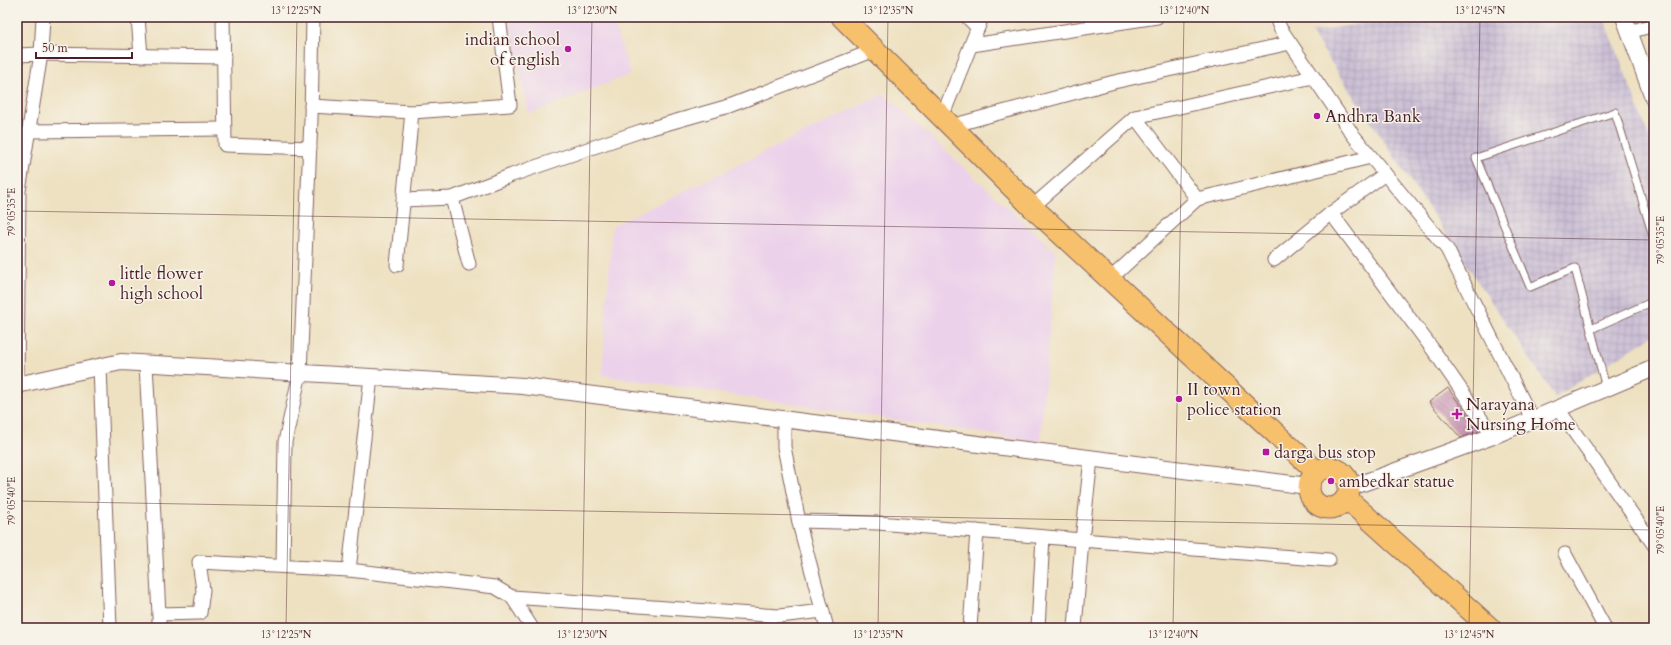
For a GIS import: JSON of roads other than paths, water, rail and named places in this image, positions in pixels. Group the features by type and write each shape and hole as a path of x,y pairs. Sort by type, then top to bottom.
{"main road":[{"path":"842,17 1032,207 1110,279 1312,478 1311,497 1319,506 1325,508 1337,506 1347,493 1346,477 1338,470 1327,467 1312,478"},
{"path":"1347,493 1490,628"}],"street":[{"path":"43,17 41,54 20,191 17,384 121,362 524,386 1091,460 1312,478"},
{"path":"138,17 141,56"},
{"path":"223,17 225,145 310,148"},
{"path":"283,566 285,442 300,373 310,148 313,17"},
{"path":"311,106 412,112 510,105 499,17"},
{"path":"947,122 980,23 968,17"},
{"path":"972,45 1157,17"},
{"path":"1276,17 1280,28 1353,135 1447,249 1532,419"},
{"path":"1624,17 1653,97"},
{"path":"1629,32 1654,25"},
{"path":"947,122 1114,82 1290,43"},
{"path":"403,200 452,198 512,175 603,144 729,106 875,50"},
{"path":"17,55 41,54 224,57"},
{"path":"1032,207 1135,117 1313,77"},
{"path":"396,264 412,112"},
{"path":"1135,117 1197,199"},
{"path":"29,131 225,129"},
{"path":"1110,279 1197,199 1371,157"},
{"path":"1274,260 1331,213 1385,174"},
{"path":"452,198 469,264"},
{"path":"1331,213 1434,351 1493,436"},
{"path":"146,364 159,628"},
{"path":"100,367 110,628"},
{"path":"1347,493 1493,436 1654,368"},
{"path":"349,570 371,377"},
{"path":"1558,409 1654,545"},
{"path":"784,420 784,447 799,521 828,628"},
{"path":"1075,628 1082,540 1091,460"},
{"path":"799,521 878,522 1328,560"},
{"path":"970,628 976,531"},
{"path":"1038,628 1043,537"},
{"path":"1565,554 1605,628"},
{"path":"159,614 200,613 203,590 199,562 349,570 495,587 512,597 779,616 823,611"},
{"path":"512,597 532,628"}],"lane":[{"path":"1606,388 1575,268 1530,287 1476,158 1615,112 1654,239"},
{"path":"1591,329 1654,301"}],"place":[{"name":"indian school of english","path":"568,49"},
{"name":"Andhra Bank","path":"1317,116"},
{"name":"little flower high school","path":"112,283"},
{"name":"II town police station","path":"1179,399"},
{"name":"Narayana Nursing Home","path":"1457,414"},
{"name":"darga bus stop","path":"1266,452"},
{"name":"ambedkar statue","path":"1331,481"}]}
